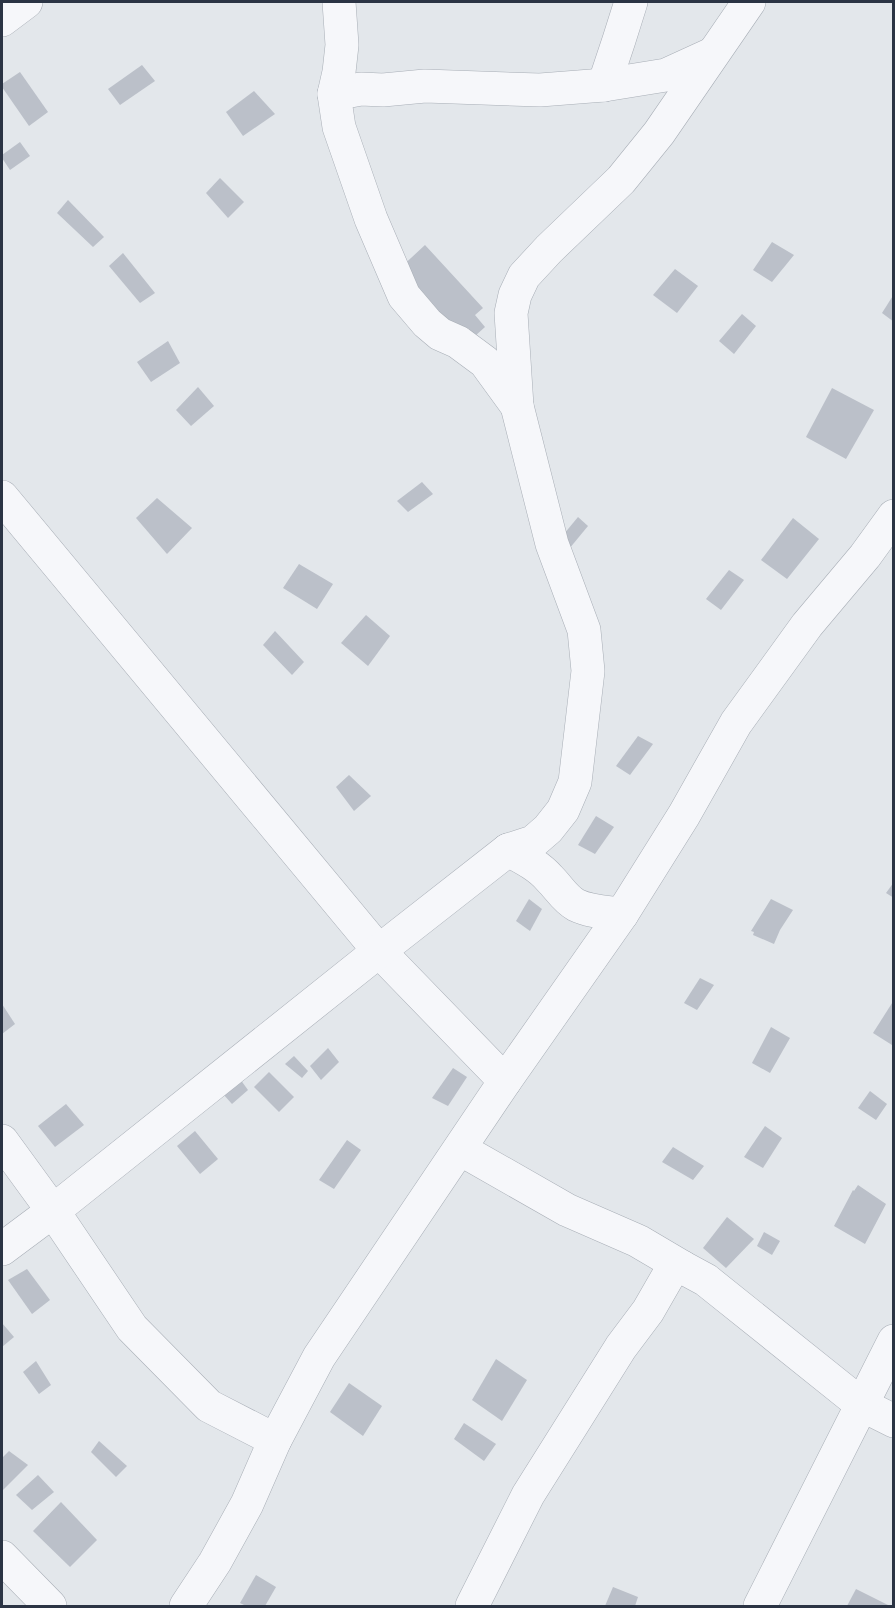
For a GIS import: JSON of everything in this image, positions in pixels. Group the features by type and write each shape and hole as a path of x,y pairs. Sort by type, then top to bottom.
{"street":[{"path":"2,20 26,2"},
{"path":"339,2 342,45 334,94 339,128 385,253 404,296 427,323 440,334 458,342 484,362 517,406"},
{"path":"604,85 631,2"},
{"path":"2,1249 508,850 533,842 548,829 563,810 575,782 588,671 584,630 552,544 517,406 511,313 515,295 524,276 621,180 659,133 677,83 712,54 749,2"},
{"path":"334,94 361,89 383,90 425,86 540,90 677,83"},
{"path":"2,496 379,951 505,1081"},
{"path":"186,1606 215,1562 247,1504 275,1440 319,1357 505,1081 622,914 684,815 736,723 807,625 865,556 894,516"},
{"path":"508,850 537,866 562,894 577,905 622,914"},
{"path":"2,1141 53,1211 132,1328 209,1406 275,1440"},
{"path":"460,1149 567,1210 638,1241 706,1280 862,1405 894,1420"},
{"path":"472,1606 528,1495 621,1347 648,1311 671,1271 682,1268"},
{"path":"760,1606 894,1341"},
{"path":"2,1557 51,1606"}],"building":[{"path":"142,65 155,81 120,105 108,89"},
{"path":"20,72 48,112 29,126 2,87 2,84"},
{"path":"254,91 275,114 243,136 226,112"},
{"path":"20,142 30,156 10,170 2,155"},
{"path":"220,178 244,202 228,218 206,193"},
{"path":"68,200 104,237 93,247 57,213"},
{"path":"772,242 794,255 772,282 753,270"},
{"path":"425,245 483,308 475,315 485,327 475,336 468,328 458,337 397,271"},
{"path":"123,253 155,293 140,303 109,266"},
{"path":"675,269 698,286 677,313 653,295"},
{"path":"894,294 894,322 882,313"},
{"path":"742,314 756,326 734,354 719,341"},
{"path":"168,341 180,363 151,382 137,362"},
{"path":"198,387 214,406 191,426 176,410"},
{"path":"832,388 874,410 846,459 806,437"},
{"path":"422,482 433,494 408,512 397,501"},
{"path":"157,498 192,528 167,554 136,518"},
{"path":"578,517 588,526 569,549 559,540"},
{"path":"793,518 819,539 787,579 761,560"},
{"path":"299,564 333,584 317,609 283,588"},
{"path":"729,570 744,580 721,610 706,599"},
{"path":"366,615 390,636 368,666 341,643"},
{"path":"275,631 304,662 292,675 263,645"},
{"path":"638,736 653,744 630,775 616,766"},
{"path":"349,775 371,796 354,811 336,787"},
{"path":"596,816 614,827 595,854 578,845"},
{"path":"894,882 894,898 886,893"},
{"path":"529,899 542,909 530,931 516,921"},
{"path":"771,899 793,910 774,944 753,935 754,932 751,931"},
{"path":"700,978 714,985 697,1010 684,1003"},
{"path":"894,1000 894,1043 892,1045 873,1033"},
{"path":"2,1004 15,1024 2,1034"},
{"path":"771,1027 790,1038 770,1073 752,1063"},
{"path":"328,1048 339,1062 321,1080 310,1066"},
{"path":"294,1056 308,1071 302,1078 285,1064"},
{"path":"453,1068 467,1077 448,1106 432,1098"},
{"path":"269,1072 294,1097 279,1112 254,1087"},
{"path":"240,1079 248,1090 232,1104 223,1094"},
{"path":"870,1091 887,1104 876,1120 858,1108"},
{"path":"66,1104 84,1125 55,1147 38,1126"},
{"path":"765,1126 782,1138 763,1168 744,1157"},
{"path":"195,1131 218,1159 200,1174 177,1146"},
{"path":"347,1140 361,1150 334,1189 319,1180"},
{"path":"673,1147 704,1166 693,1180 662,1162"},
{"path":"858,1185 886,1204 865,1244 834,1226"},
{"path":"727,1217 754,1239 726,1268 703,1248"},
{"path":"764,1232 780,1241 772,1255 757,1246"},
{"path":"27,1269 50,1300 32,1314 8,1280"},
{"path":"2,1323 14,1337 2,1347"},
{"path":"496,1359 527,1380 502,1421 472,1400"},
{"path":"36,1361 51,1385 39,1394 23,1372"},
{"path":"349,1383 382,1406 363,1436 330,1412"},
{"path":"464,1423 496,1444 484,1461 454,1439"},
{"path":"99,1441 127,1466 116,1477 91,1452"},
{"path":"9,1451 28,1465 2,1491 2,1458"},
{"path":"38,1475 54,1492 32,1510 16,1495"},
{"path":"61,1502 97,1540 70,1567 33,1531"},
{"path":"256,1575 276,1587 265,1606 246,1606 240,1603"},
{"path":"613,1587 638,1597 635,1606 605,1606"},
{"path":"856,1589 890,1606 847,1606"}]}
